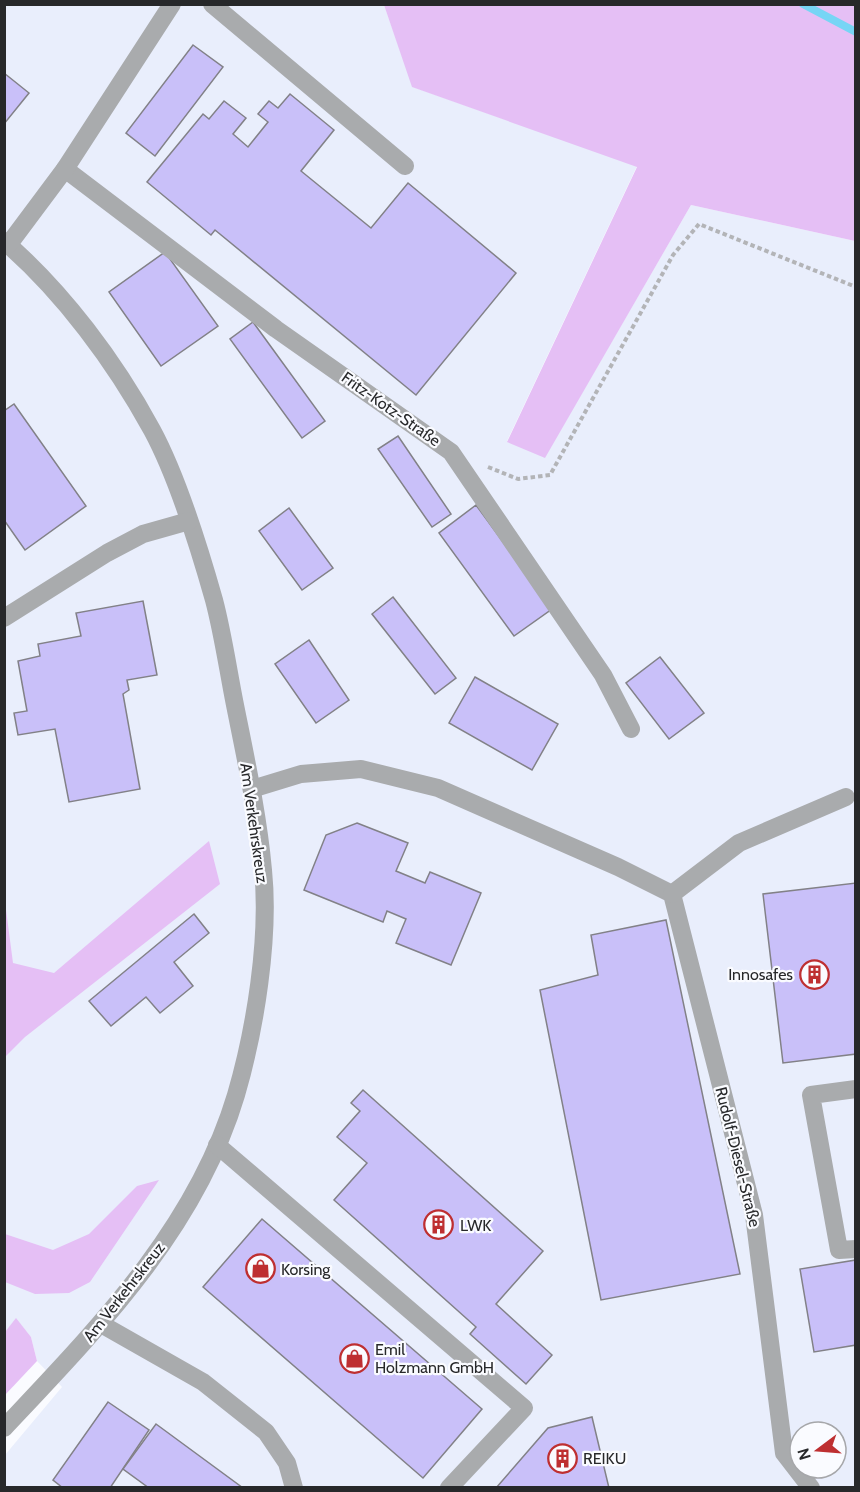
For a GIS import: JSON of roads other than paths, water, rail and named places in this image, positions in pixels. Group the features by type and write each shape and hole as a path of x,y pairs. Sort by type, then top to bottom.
{"street":[{"path":"7,242 65,169 172,4"},
{"path":"212,4 405,166"},
{"name":"Fritz-Kotz-Straße","path":"65,169 276,329 451,452 603,675 632,729"},
{"name":"Am Verkehrskreuz","path":"4,1428 101,1324 153,1260 186,1208 216,1145 236,1096 261,975 264,873 252,789 214,603 189,521 152,431 85,326 7,242"},
{"path":"4,618 143,534 189,521"},
{"path":"252,789 302,774 361,769 438,788 618,867 672,894 739,843 846,797"},
{"name":"Rudolf-Diesel-Straße","path":"672,894 754,1215 784,1453 811,1488"},
{"path":"855,1089 810,1095 838,1250 855,1249"},
{"path":"216,1145 524,1408 449,1488"},
{"path":"101,1324 204,1382 266,1432 287,1463 294,1488"}],"waterway":[{"path":"803,4 856,32"}],"place":[{"name":"Innosafes","path":"814,974"},
{"name":"LWK","path":"439,1225"},
{"name":"Korsing","path":"260,1269"},
{"name":"Emil Holzmann GmbH","path":"354,1358"},
{"name":"REIKU","path":"562,1458"}]}
